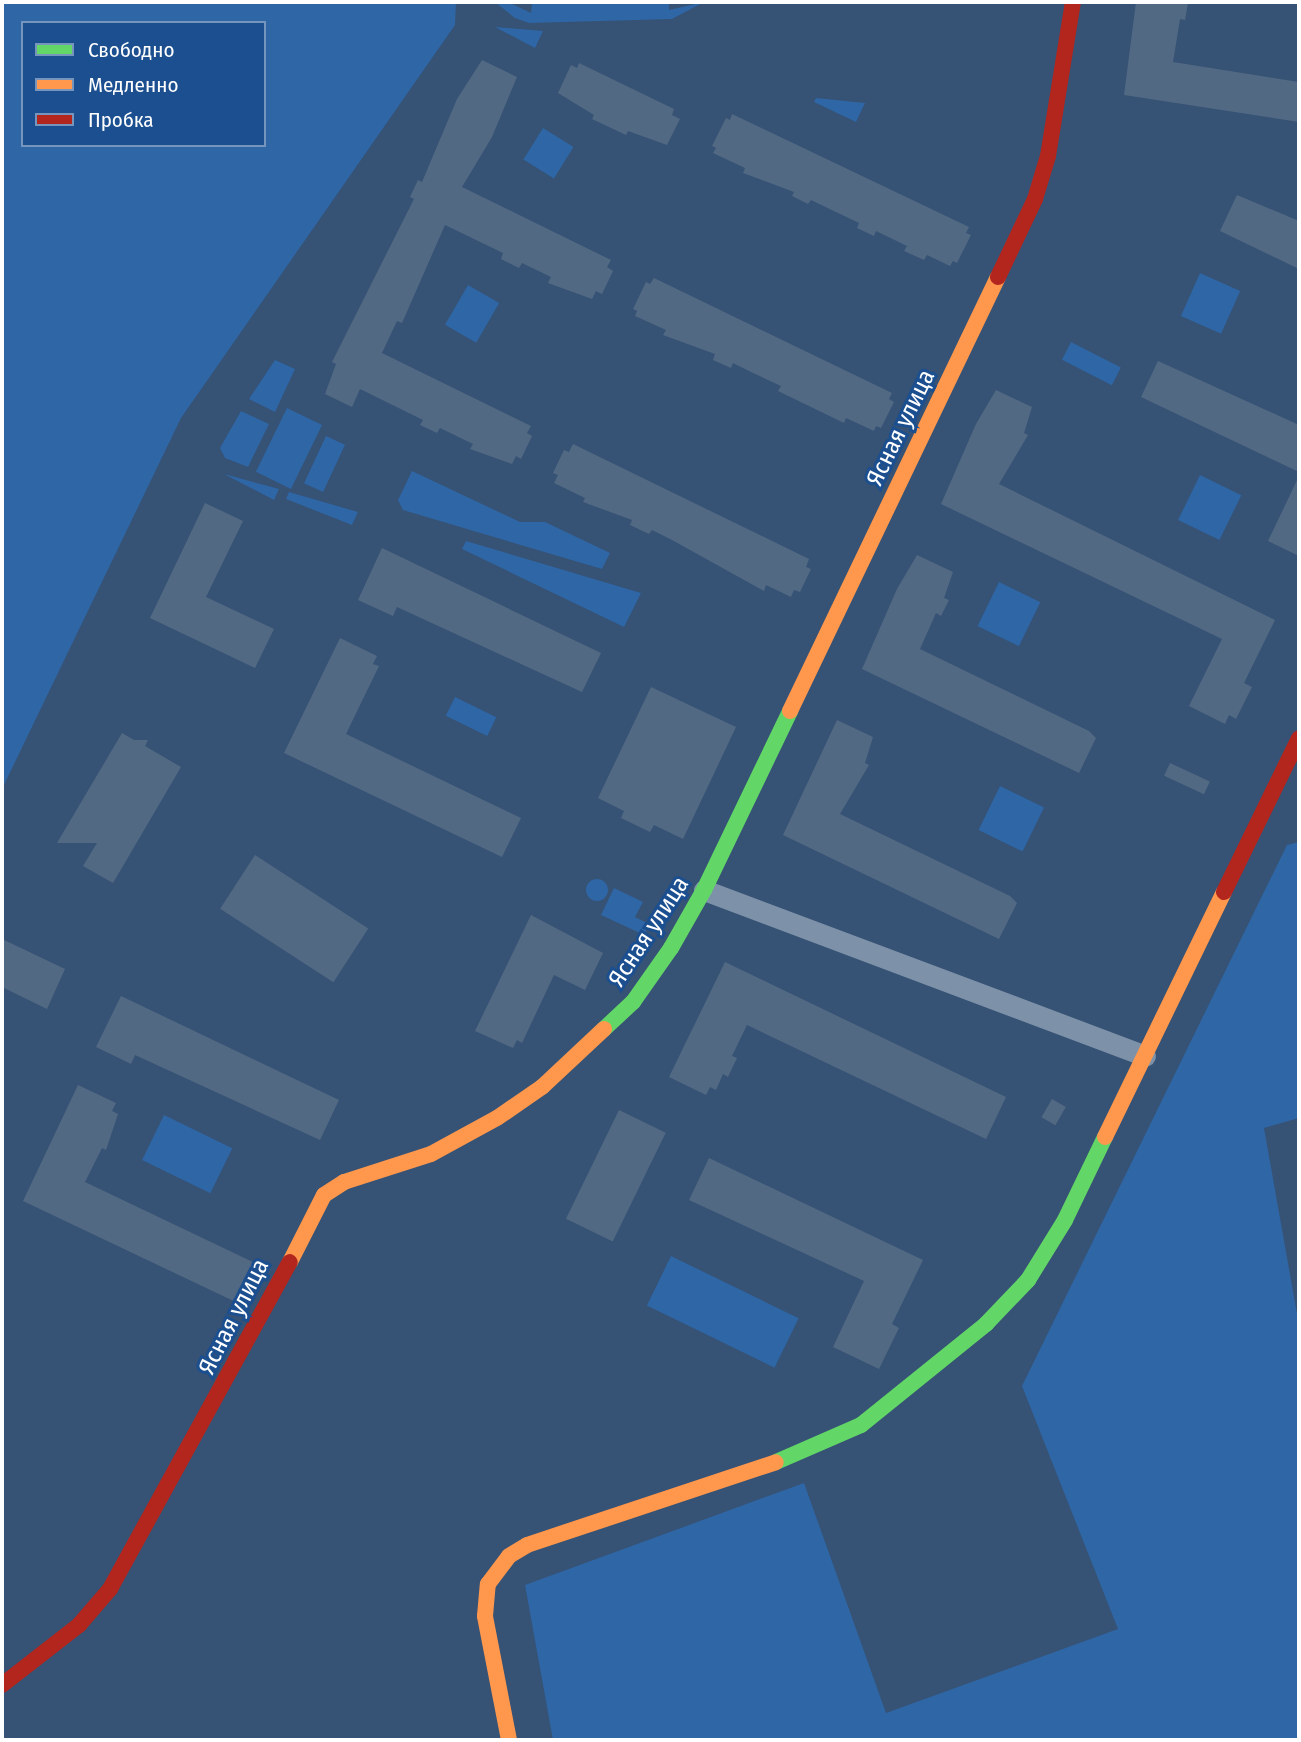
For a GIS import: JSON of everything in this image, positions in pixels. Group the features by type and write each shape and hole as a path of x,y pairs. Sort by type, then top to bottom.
{"street":[{"name":"Ясная улица","path":"2,1685 79,1625 110,1589 239,1360 324,1195 344,1182 430,1154 497,1118 564,1070 633,1002 704,890 1035,199 1050,142 1073,2"},
{"path":"509,1740 485,1616 488,1584 495,1570 527,1545 822,1444 861,1425 986,1324 1027,1280 1059,1232 1299,737"},
{"path":"704,890 1146,1056"}],"shaded area":[{"path":"2,2 456,2 455,25 181,418 2,789"},
{"path":"495,2 508,2 531,13 532,2 669,2 669,10 704,2 672,19 529,23 515,18"},
{"path":"495,27 543,31 535,48"},
{"path":"816,98 865,103 856,122 814,102"},
{"path":"543,128 574,147 554,178 523,159"},
{"path":"1200,273 1240,291 1221,334 1181,316"},
{"path":"468,285 499,303 476,343 445,325"},
{"path":"1071,342 1121,367 1112,385 1062,360"},
{"path":"275,360 295,369 275,412 249,399"},
{"path":"287,408 322,425 291,489 256,472"},
{"path":"241,411 269,424 248,467 225,458 220,448"},
{"path":"326,436 345,445 323,492 304,483"},
{"path":"412,471 520,522 545,522 610,553 602,569 403,510 398,500"},
{"path":"224,474 279,489 274,500"},
{"path":"1200,475 1241,495 1219,540 1178,520"},
{"path":"289,492 358,512 352,525 286,499"},
{"path":"466,541 641,593 624,627 462,549"},
{"path":"999,582 1040,602 1019,646 978,626"},
{"path":"455,697 496,717 487,736 446,716"},
{"path":"1000,786 1044,807 1023,852 979,830"},
{"path":"1299,842 1299,1118 1264,1128 1299,1325 1299,1740 553,1740 525,1585 804,1483 886,1713 1118,1629 1022,1386 1287,845"},
{"path":"597,879 605,882 608,890 605,898 597,901 589,898 586,890 589,882"},
{"path":"614,888 643,902 635,917 649,924 644,935 601,915"},
{"path":"164,1115 232,1148 210,1193 142,1160"},
{"path":"671,1256 799,1318 775,1368 647,1305"}],"building":[{"path":"1136,2 1188,3 1185,20 1180,19 1173,62 1299,82 1299,122 1124,95"},
{"path":"482,60 517,77 492,137 462,187 611,260 607,267 613,271 602,294 596,291 592,299 548,283 551,277 522,263 519,268 501,259 503,253 445,225 402,323 397,321 382,353 531,426 527,433 532,436 521,459 516,456 512,464 470,449 473,444 440,428 437,433 420,425 423,420 360,389 352,407 325,394 336,364 332,362 414,199 410,197 418,180 422,182 457,99"},
{"path":"579,63 674,109 672,115 680,119 667,145 628,131 626,135 592,119 594,115 558,93 571,65 577,68"},
{"path":"732,114 969,227 966,233 971,235 957,263 953,261 950,266 927,255 924,260 904,251 907,246 876,231 874,236 857,228 859,223 811,200 808,204 792,196 794,192 743,173 745,168 713,153 716,148 712,146 726,118 730,120"},
{"path":"1237,195 1299,221 1299,269 1220,231"},
{"path":"654,278 892,393 889,399 894,402 881,428 876,426 874,431 846,418 844,423 778,391 781,386 733,363 731,368 713,360 715,354 663,335 666,330 635,316 637,311 633,309 646,282 650,284"},
{"path":"1158,361 1299,425 1299,472 1141,397"},
{"path":"996,390 1032,407 1024,433 1028,435 999,484 1275,620 1244,683 1252,687 1236,719 1229,715 1225,724 1189,706 1222,639 941,504 976,424"},
{"path":"573,444 809,559 806,567 811,569 800,592 794,590 791,597 766,585 764,591 652,530 649,534 630,525 632,520 583,502 585,498 554,483 558,475 553,473 564,450 569,452"},
{"path":"1299,476 1299,556 1268,541"},
{"path":"205,503 243,521 206,597 274,629 255,668 150,618"},
{"path":"382,548 601,653 582,692 397,607 393,616 358,600"},
{"path":"917,555 953,572 944,598 949,600 941,616 936,613 920,649 1089,731 1096,738 1079,773 862,669 897,589"},
{"path":"340,638 377,656 373,664 379,666 346,734 521,818 502,857 284,753"},
{"path":"651,687 736,727 683,839 654,825 650,832 621,818 624,811 598,798"},
{"path":"837,720 873,737 865,763 869,765 840,814 1010,896 1017,903 999,939 783,835"},
{"path":"122,733 134,740 148,740 145,746 181,767 113,883 83,866 97,843 57,843"},
{"path":"1170,763 1210,782 1204,794 1164,776"},
{"path":"255,855 368,929 333,982 220,909"},
{"path":"531,915 603,953 585,990 554,975 522,1043 517,1040 513,1048 475,1031"},
{"path":"2,939 65,969 47,1009 2,987"},
{"path":"725,962 1006,1097 986,1139 747,1025 732,1056 737,1058 728,1077 723,1074 716,1090 710,1087 706,1095 669,1077"},
{"path":"121,996 339,1100 320,1140 135,1055 131,1064 96,1047"},
{"path":"78,1085 116,1103 112,1111 118,1114 106,1150 102,1148 85,1182 261,1266 242,1305 23,1201"},
{"path":"1052,1099 1066,1107 1055,1125 1042,1117"},
{"path":"619,1110 666,1133 613,1242 566,1219"},
{"path":"709,1158 923,1260 892,1324 899,1328 879,1369 833,1347 864,1281 689,1200"}],"traffic: fast":[{"path":"604,1029 633,1002 671,948 704,890 790,711"},
{"path":"776,1462 861,1425 986,1324 1028,1280 1065,1220 1105,1137"}],"traffic: slow":[{"path":"790,711 998,277"},
{"path":"1105,1137 1224,892"},
{"path":"290,1262 324,1195 344,1182 431,1154 497,1118 542,1087 604,1029"},
{"path":"509,1740 485,1616 488,1584 509,1556 527,1545 776,1462"}],"traffic: jam":[{"path":"998,277 1035,199 1048,156 1073,2"},
{"path":"1224,892 1299,738"},
{"path":"2,1685 79,1625 110,1589 290,1262"}]}
